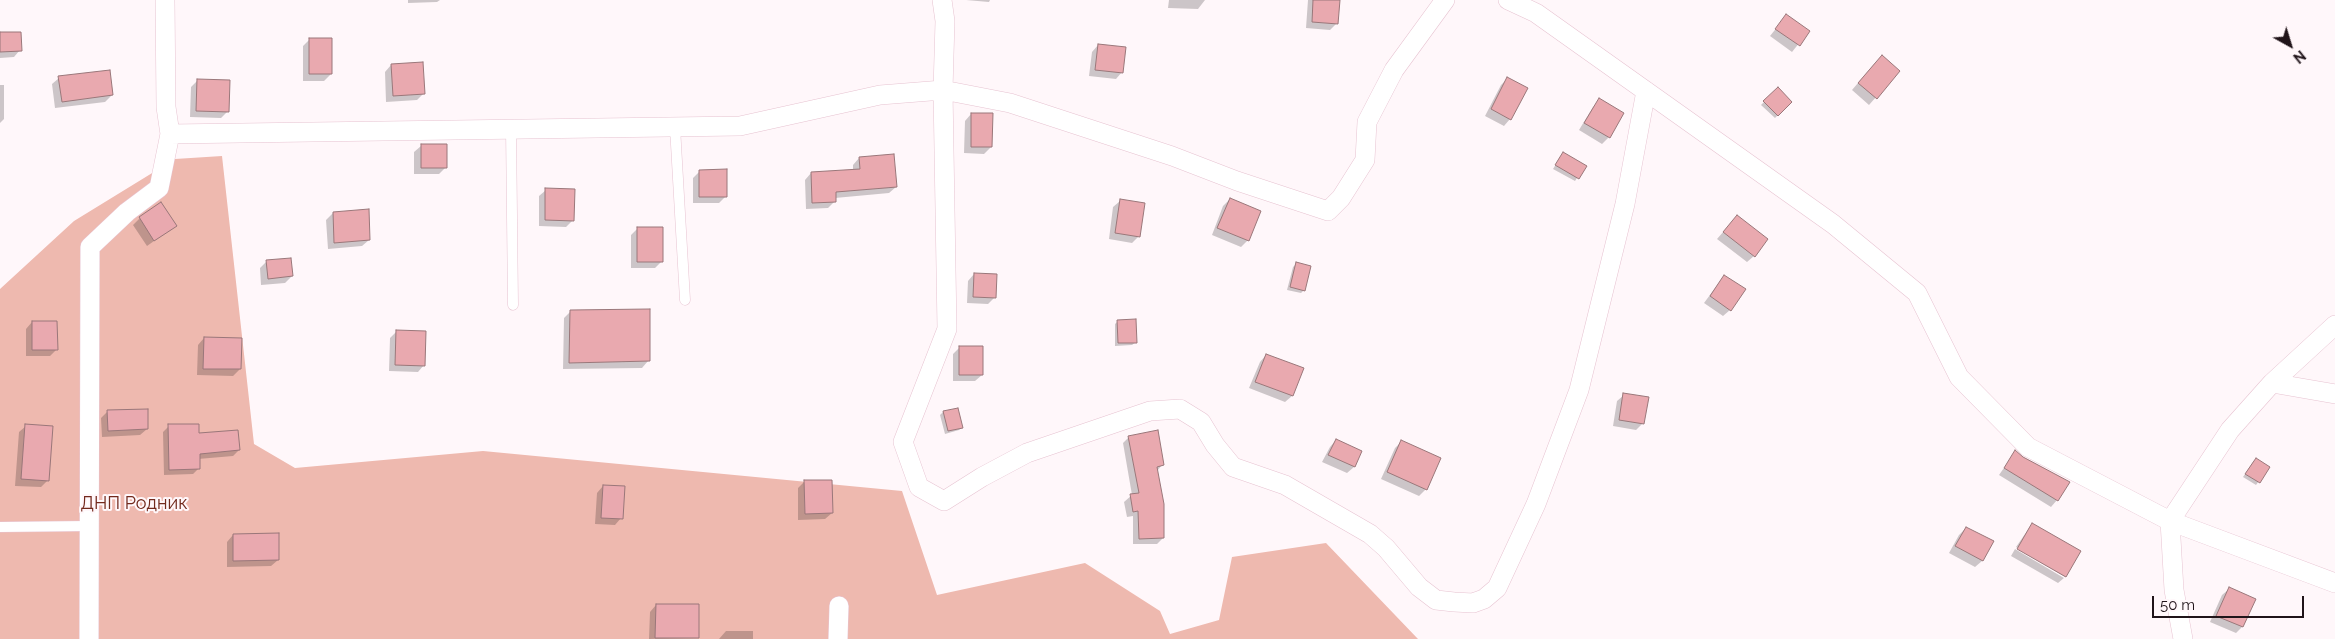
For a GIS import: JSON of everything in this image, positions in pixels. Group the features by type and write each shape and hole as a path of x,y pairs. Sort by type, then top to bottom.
{"street":[{"path":"89,639 90,247 127,212 158,188 170,134 166,107 165,0"},
{"path":"942,0 946,21 943,90 947,329 903,442 919,487 944,501 982,477 1027,453 1085,431 1150,411 1180,410 1201,422 1233,467 1286,485 1370,534 1386,548 1419,587 1436,600 1473,603 1484,599 1496,588 1506,571 1536,504 1579,390 1625,204 1646,91"},
{"path":"170,134 740,126 880,95 943,90 1010,103 1172,156 1237,181 1328,211 1341,198 1365,160 1367,122 1394,70 1445,0"},
{"path":"1508,0 1536,13 1832,224 1917,293 1959,377 2028,447 2170,521 2335,583"},
{"path":"2183,639 2174,590 2170,521 2230,430 2272,383 2335,325"},
{"path":"2272,383 2335,394"},
{"path":"838,606 838,639"}],"lane":[{"path":"676,126 685,300"},
{"path":"511,128 513,305"},
{"path":"0,527 89,526"}],"green space":[{"name":"ДНП Родник","path":"222,156 254,444 295,468 483,451 902,491 937,595 1085,563 1160,611 1170,634 1219,620 1232,557 1326,543 1418,639 0,639 0,289 74,221 175,159"}],"building":[{"path":"1313,0 1340,0 1338,24 1312,22"},
{"path":"1786,14 1810,31 1800,46 1775,29"},
{"path":"0,32 21,32 22,51 0,52"},
{"path":"309,38 332,38 332,74 309,74"},
{"path":"1098,44 1126,47 1123,73 1095,70"},
{"path":"1882,55 1900,71 1877,99 1858,83"},
{"path":"423,62 425,94 393,96 391,64"},
{"path":"110,70 113,95 62,102 58,76"},
{"path":"1507,77 1528,88 1511,120 1491,109"},
{"path":"197,79 230,80 229,112 196,111"},
{"path":"1778,87 1792,102 1778,116 1763,101"},
{"path":"1599,98 1624,113 1610,138 1584,123"},
{"path":"971,113 993,113 992,147 971,147"},
{"path":"421,144 447,144 447,168 421,168"},
{"path":"1563,152 1587,166 1579,179 1555,165"},
{"path":"894,154 897,187 836,192 836,202 812,203 811,172 860,169 859,157"},
{"path":"727,169 727,197 699,197 699,170"},
{"path":"545,188 575,189 574,221 545,220"},
{"path":"1230,198 1261,211 1249,241 1217,228"},
{"path":"1120,199 1145,203 1140,237 1115,233"},
{"path":"161,202 177,226 154,241 139,217"},
{"path":"369,209 370,240 334,243 333,212"},
{"path":"1737,215 1768,239 1755,257 1723,232"},
{"path":"637,227 663,227 663,262 637,262"},
{"path":"291,258 293,276 268,279 266,260"},
{"path":"1296,262 1311,266 1305,291 1290,287"},
{"path":"974,273 997,274 996,298 973,297"},
{"path":"1724,275 1746,289 1731,311 1710,296"},
{"path":"650,309 650,361 569,363 570,310"},
{"path":"1136,319 1137,343 1118,343 1117,320"},
{"path":"32,321 57,321 58,350 32,350"},
{"path":"396,330 426,331 425,366 395,365"},
{"path":"204,337 242,338 241,369 203,369"},
{"path":"959,346 983,346 983,375 959,375"},
{"path":"1266,354 1304,368 1293,396 1255,382"},
{"path":"1623,393 1649,397 1644,424 1619,420"},
{"path":"958,408 963,428 948,431 943,411"},
{"path":"148,409 148,429 108,431 107,410"},
{"path":"25,424 53,426 49,481 21,479"},
{"path":"168,424 199,424 199,433 238,430 240,450 200,454 200,469 169,470"},
{"path":"1158,430 1164,465 1157,467 1164,504 1164,538 1139,539 1138,511 1133,512 1130,494 1139,493 1128,436"},
{"path":"1336,439 1362,451 1355,467 1328,455"},
{"path":"1401,440 1441,458 1427,490 1387,472"},
{"path":"2015,450 2023,457 2070,482 2058,501 2004,468"},
{"path":"2256,458 2270,467 2260,483 2245,474"},
{"path":"804,480 832,480 833,513 805,514"},
{"path":"603,485 625,486 623,519 601,518"},
{"path":"2032,523 2081,551 2066,577 2017,549"},
{"path":"1966,527 1994,541 1983,561 1955,546"},
{"path":"279,533 279,560 233,561 233,534"},
{"path":"2229,587 2256,599 2243,627 2216,616"},
{"path":"656,604 699,604 699,638 655,638"}]}
